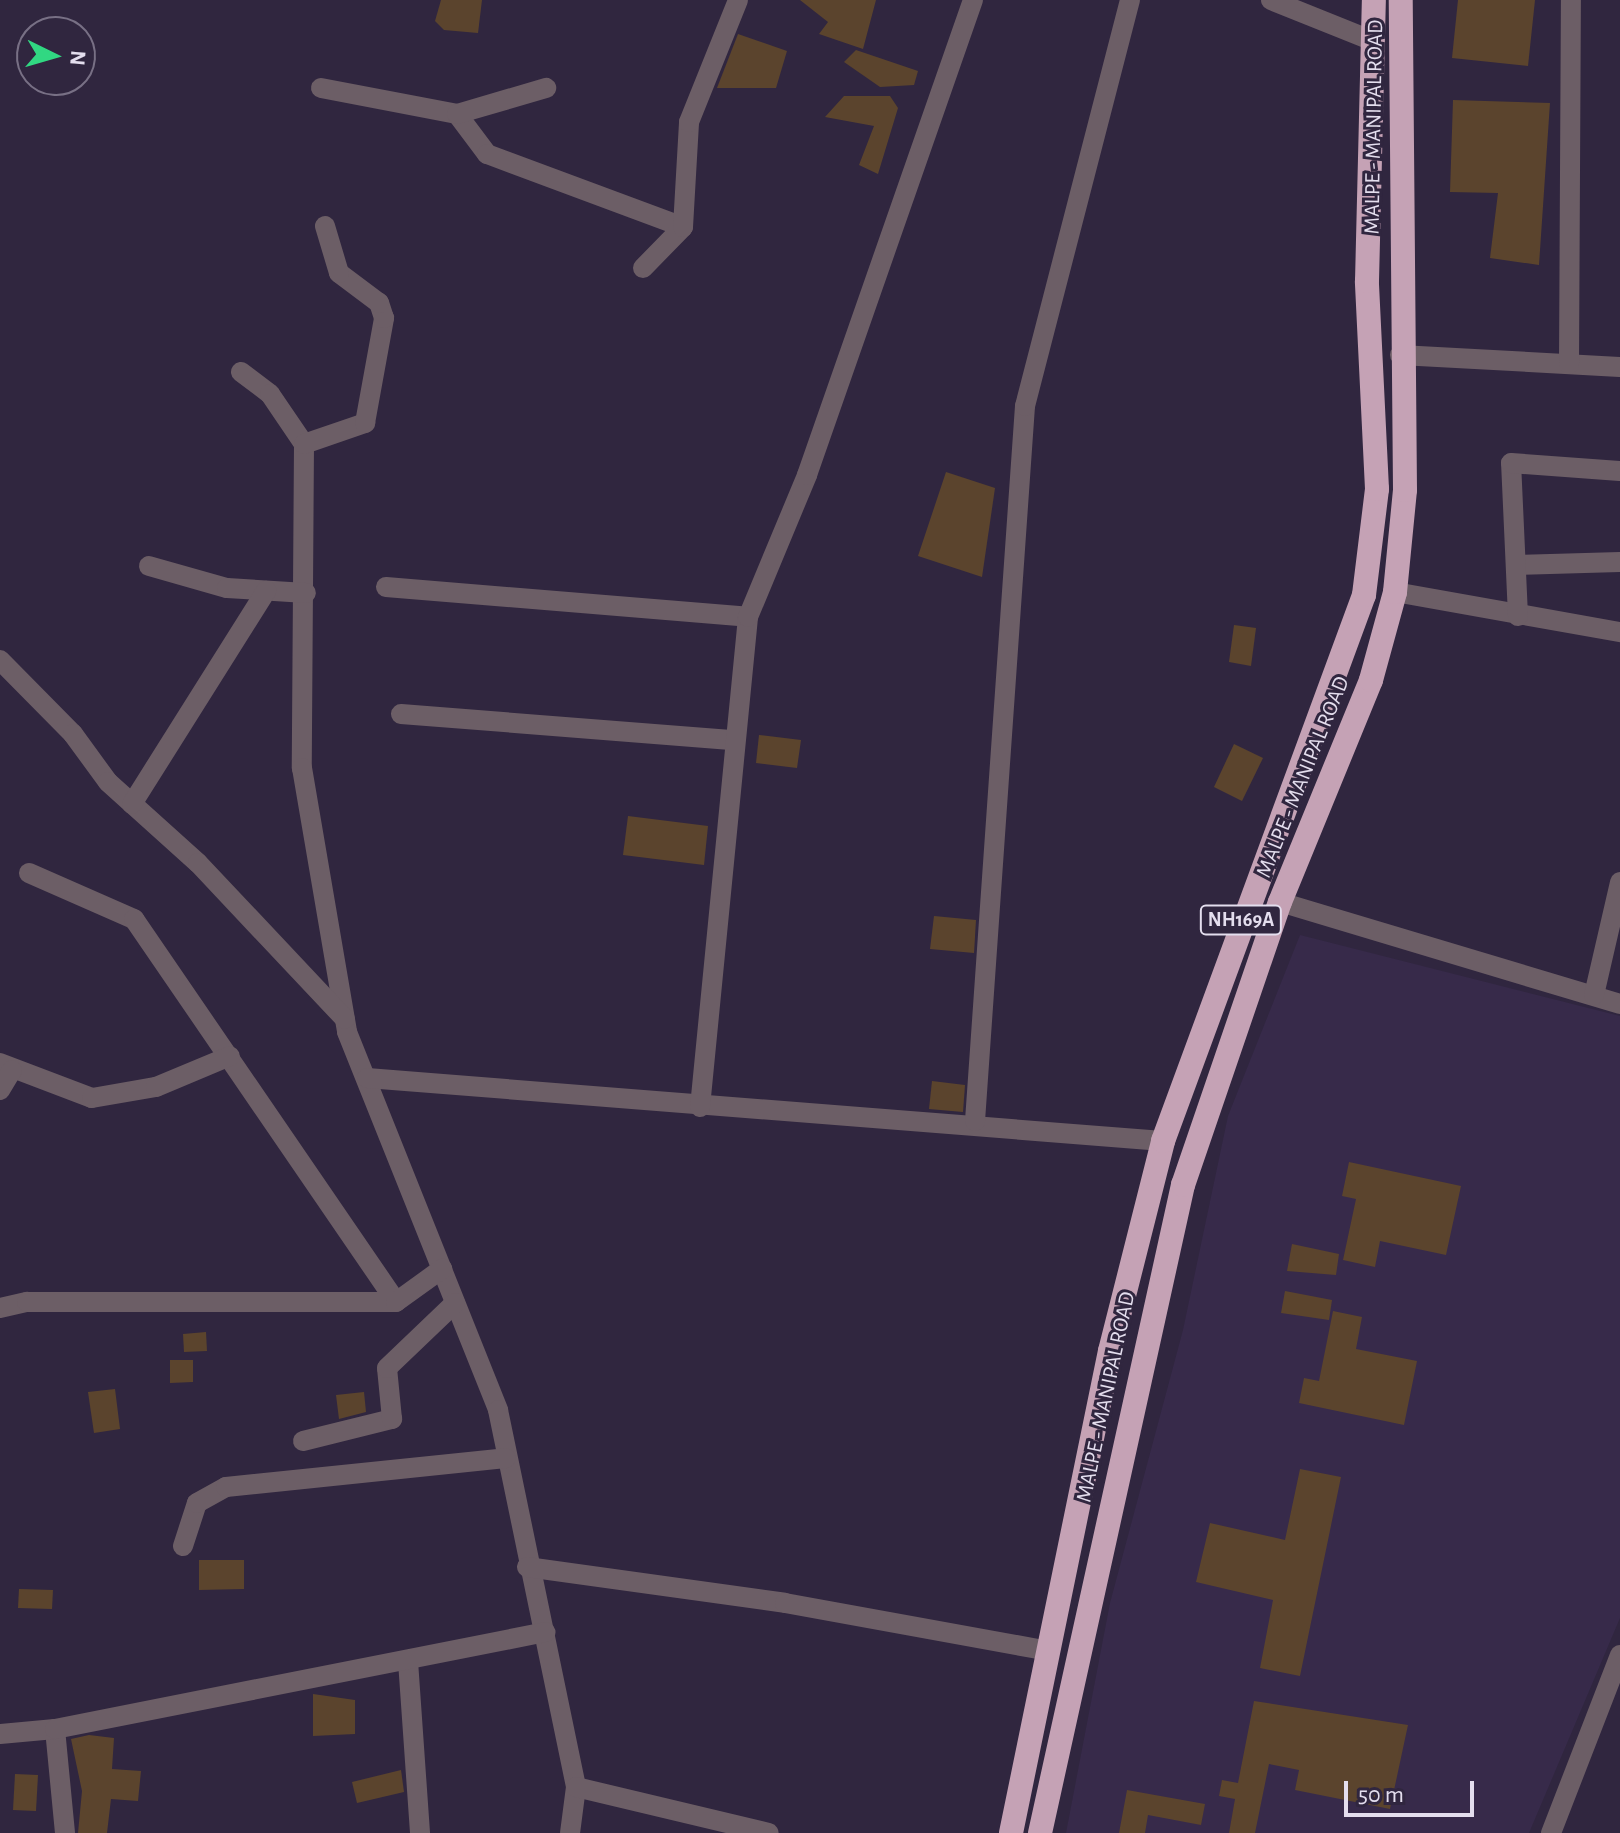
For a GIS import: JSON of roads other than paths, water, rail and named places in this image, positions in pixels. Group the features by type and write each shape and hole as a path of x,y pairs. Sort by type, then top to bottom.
{"highway":[{"name":"MALPE - MANIPAL ROAD","path":"1011,1833 1067,1557 1163,1141 1364,595 1377,489 1367,281 1374,0"},
{"name":"MALPE - MANIPAL ROAD","path":"1040,1833 1183,1185 1280,902 1371,680 1395,592 1405,490 1399,282 1401,0"},
{"path":"1367,281 1399,282"}],"street":[{"path":"643,268 683,227 689,122 738,0"},
{"path":"700,1107 748,617 807,475 973,0"},
{"path":"975,1121 1025,406 1130,0"},
{"path":"1271,0 1373,41"},
{"path":"1569,364 1571,0"},
{"path":"321,88 457,114 546,88"},
{"path":"457,114 487,154 683,227"},
{"path":"304,444 365,423 384,318 379,303 339,273 325,226"},
{"path":"1400,355 1620,367"},
{"path":"241,372 270,394 304,444 306,593 302,768 345,1019 498,1410 527,1567 546,1632 576,1787 570,1833"},
{"path":"1518,616 1511,463 1620,471"},
{"path":"1516,565 1620,562"},
{"path":"149,566 206,585 306,593"},
{"path":"386,587 748,617"},
{"path":"132,804 266,591"},
{"path":"1395,592 1620,632"},
{"path":"0,660 132,804 198,863 345,1019"},
{"path":"401,714 734,740"},
{"path":"29,873 134,919 396,1302"},
{"path":"1594,995 1620,882"},
{"path":"1280,902 1620,1004"},
{"path":"0,1090 6,1067 92,1098 118,1096 230,1056"},
{"path":"367,1078 700,1107 975,1121 1163,1141"},
{"path":"0,1308 27,1302 396,1302 442,1269"},
{"path":"303,1441 392,1419 387,1368 455,1303"},
{"path":"183,1546 197,1503 226,1487 506,1458"},
{"path":"1067,1557 1097,1564"},
{"path":"527,1567 785,1603 1048,1651"},
{"path":"0,1734 55,1729 235,1689 408,1661 546,1632"},
{"path":"1551,1833 1620,1655"},
{"path":"408,1661 420,1833"},
{"path":"55,1729 65,1833"},
{"path":"576,1787 769,1833"}]}
